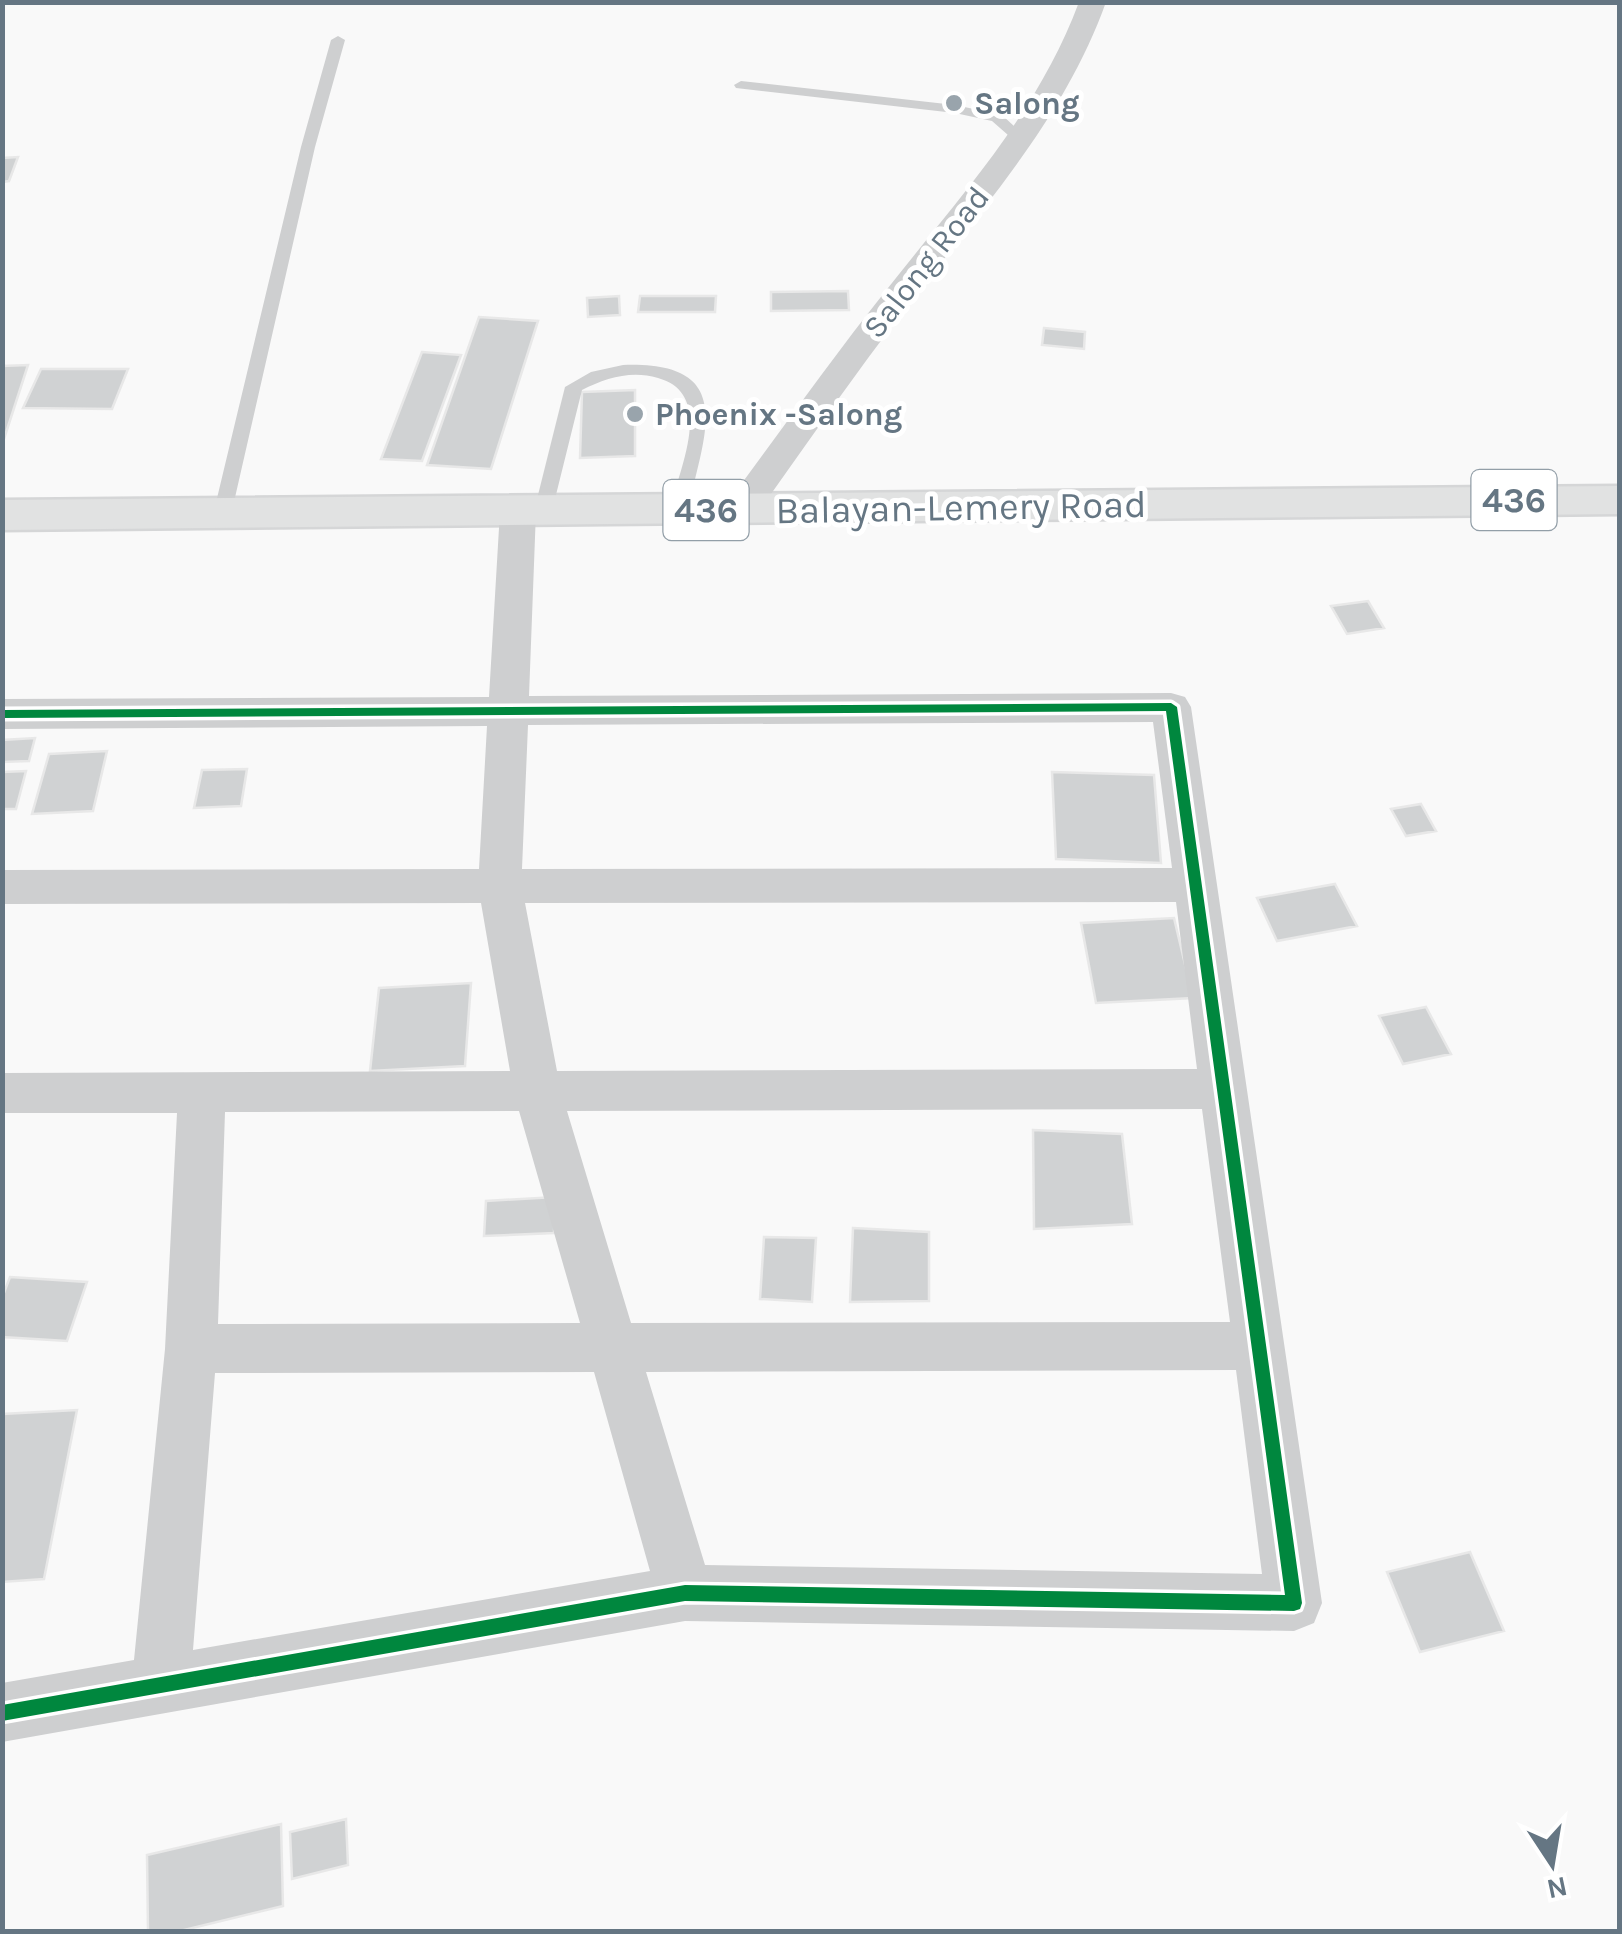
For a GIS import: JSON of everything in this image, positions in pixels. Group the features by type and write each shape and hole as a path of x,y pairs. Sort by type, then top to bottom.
{"main road":[{"name":"Balayan-Lemery Road","path":"2,515 222,516 1620,500"}],"street":[{"name":"Salong Road","path":"741,510 894,301 1021,139 1085,29 1092,2"},
{"path":"531,511 506,710 500,886 536,1091 685,1593"},
{"path":"2,714 1170,707 1294,1603 685,1593 2,1713"},
{"path":"2,887 1196,886"},
{"path":"2,1093 1224,1089"},
{"path":"161,1686 191,1349 202,1092"},
{"path":"191,1349 1258,1346"}],"lane":[{"path":"222,516 308,147 338,40"},
{"path":"740,86 955,109 997,118 1021,139"},
{"path":"531,511 574,386 607,372 644,370 673,377 691,388 700,412 678,510"}],"building":[{"path":"18,157 9,181 2,182 2,158"},
{"path":"848,291 849,310 771,311 771,292"},
{"path":"619,296 620,315 588,317 587,298"},
{"path":"640,296 716,296 715,312 638,312"},
{"path":"479,317 538,321 491,469 427,465"},
{"path":"1044,328 1085,332 1084,349 1042,345"},
{"path":"422,352 461,355 422,461 381,459"},
{"path":"28,365 2,445 2,366"},
{"path":"41,369 128,369 112,409 23,408"},
{"path":"635,390 635,456 580,458 582,392"},
{"path":"1368,601 1384,628 1347,634 1331,606"},
{"path":"35,738 29,761 2,762 2,740"},
{"path":"107,751 93,811 32,814 49,754"},
{"path":"247,769 241,806 194,808 202,770"},
{"path":"26,771 16,809 2,809 2,772"},
{"path":"1052,772 1154,775 1161,863 1056,859"},
{"path":"1421,804 1436,831 1406,836 1391,809"},
{"path":"1335,884 1357,926 1277,941 1257,898"},
{"path":"1174,918 1193,998 1096,1003 1081,923"},
{"path":"471,983 465,1066 370,1071 379,988"},
{"path":"1426,1007 1451,1054 1403,1064 1379,1016"},
{"path":"1033,1130 1122,1134 1132,1224 1034,1229"},
{"path":"555,1197 554,1233 484,1236 486,1201"},
{"path":"853,1228 929,1232 929,1301 850,1302"},
{"path":"764,1237 816,1238 812,1302 760,1299"},
{"path":"10,1277 87,1282 67,1341 2,1337 2,1298"},
{"path":"77,1410 44,1579 2,1582 2,1414"},
{"path":"1470,1552 1504,1631 1420,1652 1387,1572"},
{"path":"346,1819 348,1865 292,1879 290,1832"},
{"path":"281,1824 283,1906 176,1932 148,1932 147,1855"}],"cycle path":[{"path":"2,714 1171,707 1294,1603 685,1593 2,1713"}],"place":[{"name":"Salong","path":"954,103"},
{"name":"Phoenix -Salong","path":"635,414"}]}
